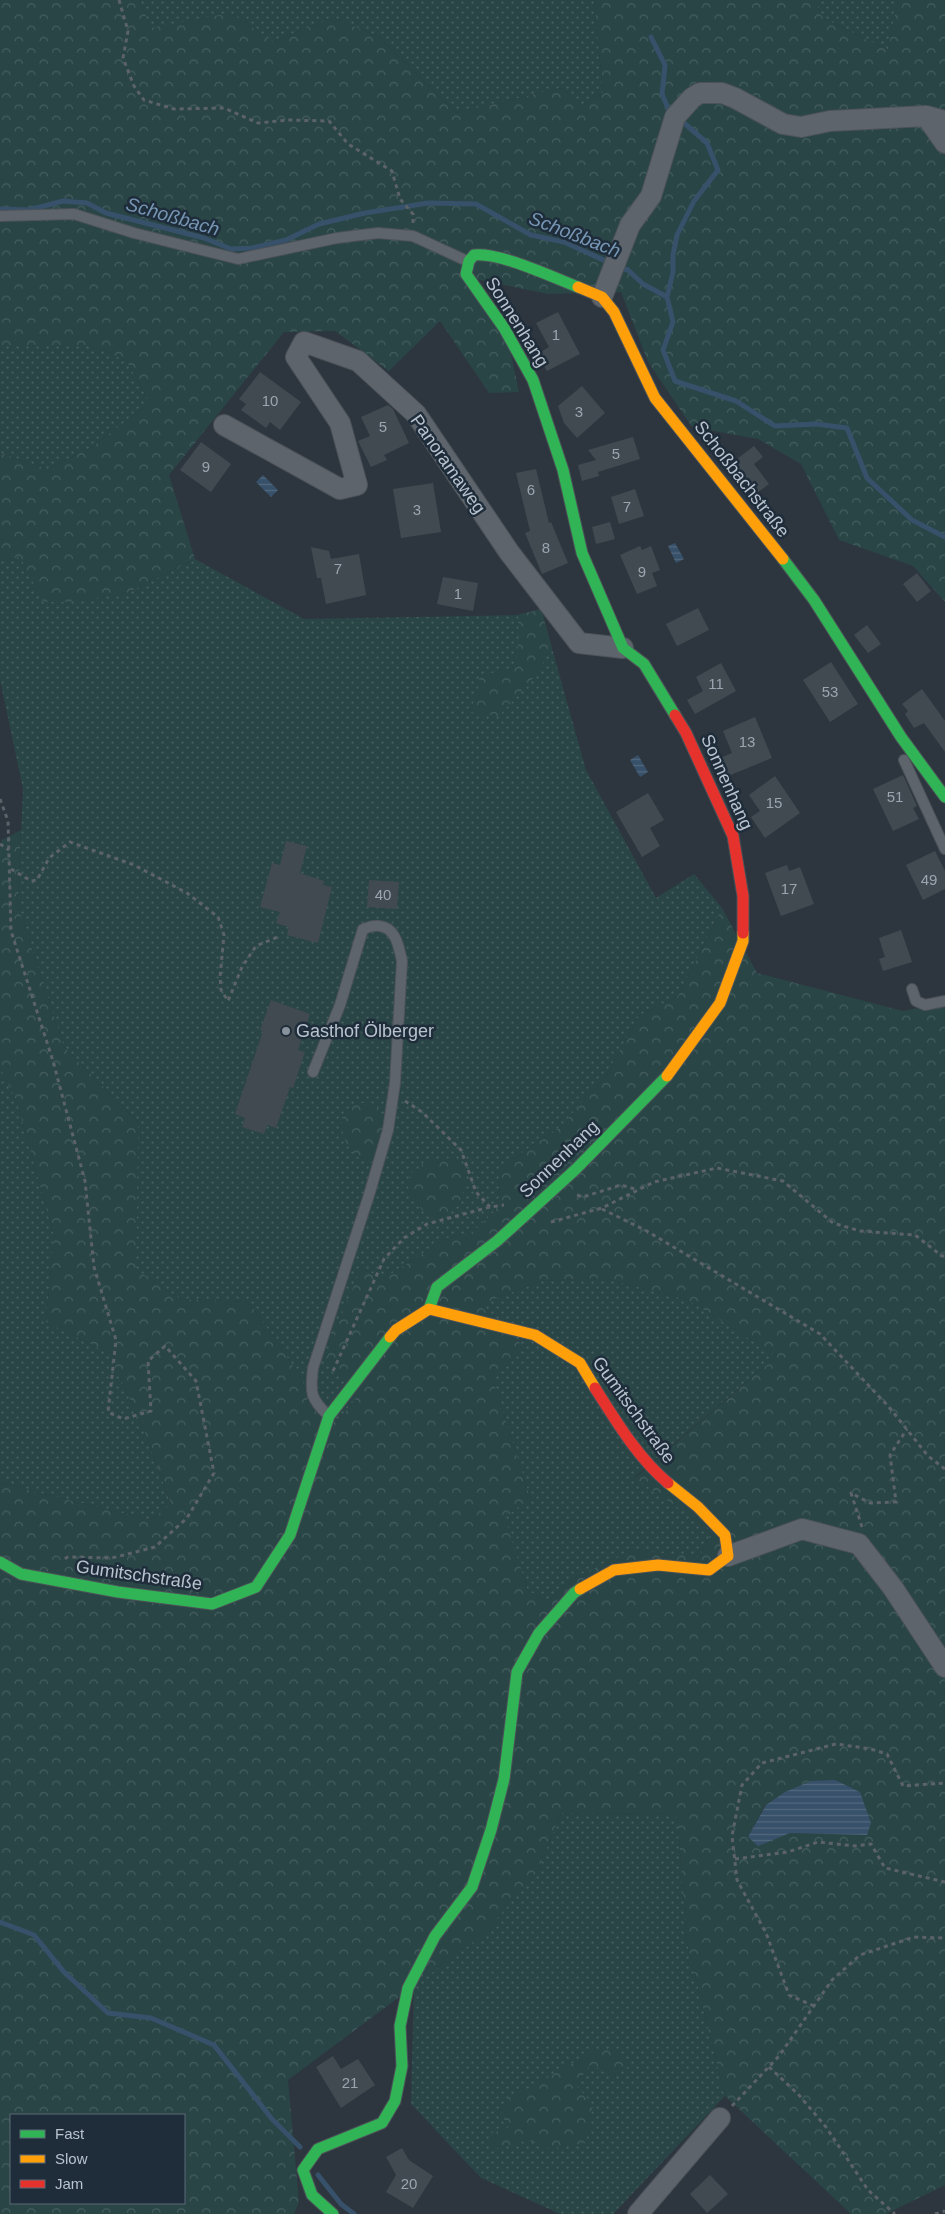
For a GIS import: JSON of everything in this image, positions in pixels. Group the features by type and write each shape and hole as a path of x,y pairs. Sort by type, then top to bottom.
{"street":[{"path":"469,262 474,255 484,254 537,271 602,297 630,225 650,196 676,117 692,98 700,93 722,93 783,124 801,128 830,120 936,119 945,143"},
{"name":"Sonnenhang","path":"429,1309 437,1287 497,1241 557,1186 671,1072 720,1003 743,941 743,896 733,836 686,733 644,664 623,648 582,553 563,470 533,380 504,328 466,274 469,262"},
{"name":"Schoßbachstraße","path":"602,297 614,312 655,398 748,513 814,600 901,737 945,797"},
{"name":"Panoramaweg","path":"224,425 340,489 356,485 340,423 296,357 304,342 358,361 416,414 509,552 579,643 623,648"},
{"name":"Gumitschstraße","path":"0,1562 21,1574 118,1592 212,1604 256,1587 290,1535 330,1416 365,1367 396,1330 429,1309 535,1334 580,1363 612,1415 652,1470 698,1506 725,1535 728,1556"},
{"path":"333,2214 312,2195 303,2170 318,2149 382,2123 395,2101 402,2066 400,2026 408,1988 434,1936 472,1887 491,1830 504,1779 517,1672 539,1633 574,1593 614,1570 658,1565 709,1570 728,1556 802,1530 859,1544 893,1588 945,1667"},
{"path":"638,2214 720,2118"}],"lane":[{"path":"0,216 74,214 134,233 238,259 337,238 378,233 405,235 413,236 469,262"},
{"path":"901,737 901,753 945,849"},
{"path":"313,1072 340,1005 363,929 379,926 390,930 398,944 402,961 394,1094 388,1130 369,1195 313,1368 311,1389 315,1403 330,1416"},
{"path":"912,989 916,1001 925,1005 945,1001"}],"path":[{"path":"119,0 128,31 123,58 134,86 144,100 174,109 224,108 258,123 289,120 329,121 348,144 392,172 400,199 413,214"},
{"path":"0,799 8,822 11,931 53,1061 85,1181 94,1267 116,1340 108,1412 123,1419 151,1411 148,1361 165,1346 196,1381 214,1473 188,1518 155,1547 112,1558 68,1557 61,1561"},
{"path":"10,868 31,881 37,880 49,858 70,842 134,865 187,893 218,916 224,935 220,977 221,990 228,1000 242,967 256,946 280,936"},
{"path":"0,844 9,850"},
{"path":"332,1373 384,1259 404,1238 427,1224 490,1207 476,1192 461,1150 422,1112 394,1094"},
{"path":"547,1223 602,1208 654,1182 717,1168 782,1181 833,1223 860,1231 915,1235 942,1256 945,1256"},
{"path":"557,1186 582,1198 621,1185 639,1190"},
{"path":"602,1208 645,1230 820,1334 890,1407 928,1456 945,1469"},
{"path":"865,1552 862,1520 851,1493 870,1503 896,1502 890,1455 907,1429"},
{"path":"814,2006 789,1995 766,1933 737,1880 732,1836 742,1785 762,1763 836,1744 872,1749 887,1754 903,1786 945,1783"},
{"path":"735,1859 788,1852 818,1842 855,1846 871,1844 885,1868 945,1882"},
{"path":"720,2118 769,2067 832,1980 860,1955 914,1937 945,1938"},
{"path":"769,2067 798,2094 826,2127 868,2190 895,2214"},
{"path":"936,2214 945,2211"},
{"path":"941,2214 945,2211"}],"green space":[{"path":"0,0 140,0 151,28 230,13 273,41 334,18 379,37 456,113 561,88 583,106 603,92 594,0 814,0 823,18 888,50 898,0 945,0 945,602 913,566 839,540 801,464 758,439 692,427 648,362 621,292 548,294 461,276 509,345 519,392 489,393 440,321 389,371 335,331 284,332 169,475 195,559 125,594 67,602 43,602 20,557 0,560 0,453 47,469 92,447 150,403 126,360 88,345 0,345"},
{"path":"140,0 594,0 603,92 583,106 561,88 456,113 379,37 334,18 273,41 230,13 151,29"},
{"path":"814,0 898,0 888,50 823,18"},
{"path":"0,345 88,345 126,360 150,403 92,447 47,469 0,453"},
{"path":"19,557 125,594 195,559 304,619 517,615 541,609 586,770 656,898 694,874 722,908 678,996 639,1016 605,1077 561,1126 500,1168 499,1204 494,1212 474,1231 445,1239 385,1278 361,1269 359,1394 337,1422 309,1408 302,1379 249,1302 180,1299 135,1269 138,1122 64,1047 18,906 23,789 0,680 0,560"},
{"path":"541,609 552,648 535,676 499,716 469,712 477,695 480,675 515,669 519,637 518,615"},
{"path":"21,830 18,906 64,1047 138,1122 136,1269 180,1299 249,1302 302,1379 309,1408 337,1422 359,1394 327,1358 335,1330 361,1269 385,1278 445,1239 474,1231 494,1212 499,1204 500,1168 561,1126 605,1077 639,1016 678,996 722,908 757,973 903,1011 945,1003 945,2185 886,2214 851,2214 725,2096 687,1943 677,1814 561,1813 537,1872 484,1934 288,2080 299,2202 294,2214 0,2214 0,1481 35,1492 151,1520 171,1504 146,1435 109,1353 46,1322 54,1236 17,1102 0,1067 0,844 2,840","holes":["604,1278 688,1300 777,1356 635,1478 712,1531 700,1557 635,1550 577,1576 547,1601 528,1591 505,1518 530,1497 492,1377 522,1345 479,1305 541,1281","765,1805 866,1835 790,1833 758,1845 748,1837"]},
{"path":"0,1067 17,1102 54,1236 46,1322 109,1353 146,1435 171,1505 151,1520 35,1492 0,1481"},
{"path":"370,1102 381,1113 384,1127 377,1157 368,1162 355,1154 346,1143 342,1121 343,1113 349,1112 354,1104"},
{"path":"451,1158 465,1168 465,1186 457,1206 437,1220 422,1210 406,1183 413,1171 419,1169 424,1162"},
{"path":"604,1278 688,1300 777,1356 635,1477 712,1531 700,1557 577,1576 547,1601 528,1591 504,1518 530,1497 492,1377 479,1305 541,1281"},
{"path":"561,1813 677,1814 687,1943 725,2096 613,2214 560,2214 481,2178 411,2104 414,1986 537,1872"},
{"path":"618,2049 629,2066 616,2076 590,2065 576,2085 593,2105 586,2143 549,2149 528,2140 491,2150 489,2134 509,2127 501,2114 508,2098 537,2084 593,2051"}],"water":[{"path":"263,475 278,490 271,497 256,482"},
{"path":"675,543 684,559 676,563 668,546"},
{"path":"638,755 648,772 640,777 630,760"},
{"path":"835,1780 860,1792 871,1823 867,1835 790,1833 758,1846 748,1837 766,1805 785,1792 811,1781"}],"building":[{"path":"558,312 580,354 547,371 537,354 549,347 536,323"},
{"path":"260,372 301,402 280,430 270,422 266,428 241,410 246,404 239,399"},
{"path":"582,386 605,413 577,438 564,423 558,406"},
{"path":"388,405 393,409 409,443 384,455 387,460 371,467 358,441 370,436 361,417"},
{"path":"633,437 640,459 598,472 599,476 582,481 578,465 596,460 588,450"},
{"path":"201,442 231,464 211,492 180,470"},
{"path":"754,446 763,457 754,464 769,484 754,495 729,465"},
{"path":"536,469 549,523 551,522 568,563 542,574 525,533 530,531 516,473"},
{"path":"433,483 441,532 401,538 393,489"},
{"path":"635,489 644,516 619,524 611,497"},
{"path":"610,522 615,539 596,544 592,527"},
{"path":"640,546 642,550 651,546 660,570 652,573 657,586 637,594 620,555"},
{"path":"311,547 329,551 331,559 359,554 366,595 326,604 321,578 317,578"},
{"path":"917,573 931,591 917,602 903,584"},
{"path":"443,577 478,583 473,611 437,604"},
{"path":"698,608 709,630 677,646 666,624"},
{"path":"867,625 881,644 868,653 854,635"},
{"path":"831,662 858,704 830,722 803,680"},
{"path":"721,663 736,691 695,714 687,700 703,691 696,677"},
{"path":"922,689 945,721 945,752 924,723 914,728 905,714 908,711 902,704"},
{"path":"755,717 772,758 728,776 720,758 732,753 723,731"},
{"path":"903,775 917,806 913,808 919,819 893,831 873,789"},
{"path":"775,776 800,813 765,838 751,817 760,811 749,795"},
{"path":"648,793 664,820 650,828 660,846 642,857 616,812"},
{"path":"286,841 307,846 300,873 324,881 323,885 332,887 318,943 287,935 289,927 276,923 280,912 260,907 272,863 280,865"},
{"path":"935,851 945,871 945,889 923,900 906,865"},
{"path":"787,865 789,871 800,867 814,904 781,916 765,873"},
{"path":"369,880 399,882 397,909 367,907"},
{"path":"901,930 912,962 883,971 879,959 885,957 879,938"},
{"path":"271,1000 310,1014 298,1050 305,1052 293,1088 290,1087 276,1128 267,1125 264,1134 242,1127 245,1118 235,1114 263,1031 260,1030"},
{"path":"333,2056 341,2069 358,2059 375,2085 341,2108 316,2067"},
{"path":"402,2148 409,2160 433,2176 413,2208 386,2192 396,2175 386,2157"},
{"path":"710,2175 728,2194 707,2213 690,2194"}],"waterway":[{"path":"651,37 665,65 662,94 670,113"},
{"path":"667,297 673,272 673,255 677,235 694,201 718,170 707,143 683,122"},
{"name":"Schoßbach","path":"0,209 29,210 63,201 87,203 106,213 204,238 231,249 252,248 286,240 319,224 365,213 428,203 476,204 531,235 564,242 610,263"},
{"name":"Schoßbach","path":"618,267 628,270 643,284 667,297 673,322 663,350 675,381 736,401 775,426 816,424 847,428 867,478 912,520 945,537"},
{"path":"0,1922 34,1935 64,1972 108,2013 151,2018 214,2045 272,2119 300,2147"},
{"path":"318,2175 341,2204 354,2214"}],"traffic: fast":[{"path":"578,287 526,266 485,255 474,255 469,261 466,274 504,328 533,380 563,470 582,553 623,648 644,664 675,715"},
{"path":"783,559 814,600 901,737 945,797"},
{"path":"429,1309 437,1287 497,1241 576,1169 667,1076"},
{"path":"0,1562 21,1574 118,1592 212,1604 256,1587 290,1535 329,1416 390,1337"},
{"path":"333,2214 312,2195 303,2170 318,2149 382,2123 395,2101 402,2066 400,2026 408,1988 435,1936 472,1887 491,1830 504,1779 517,1672 539,1633 574,1593 580,1589"}],"traffic: slow":[{"path":"578,287 602,297 614,312 655,398 783,559"},
{"path":"667,1076 720,1003 743,941 743,933"},
{"path":"390,1337 396,1330 429,1309 535,1335 580,1363 595,1388"},
{"path":"580,1589 614,1570 658,1565 709,1570 728,1556 725,1535 698,1507 668,1483"}],"traffic: jam":[{"path":"675,715 686,733 733,836 743,896 743,933"},
{"path":"595,1388 637,1451 668,1483"}],"place":[{"name":"Gasthof Ölberger","path":"286,1031"}]}
